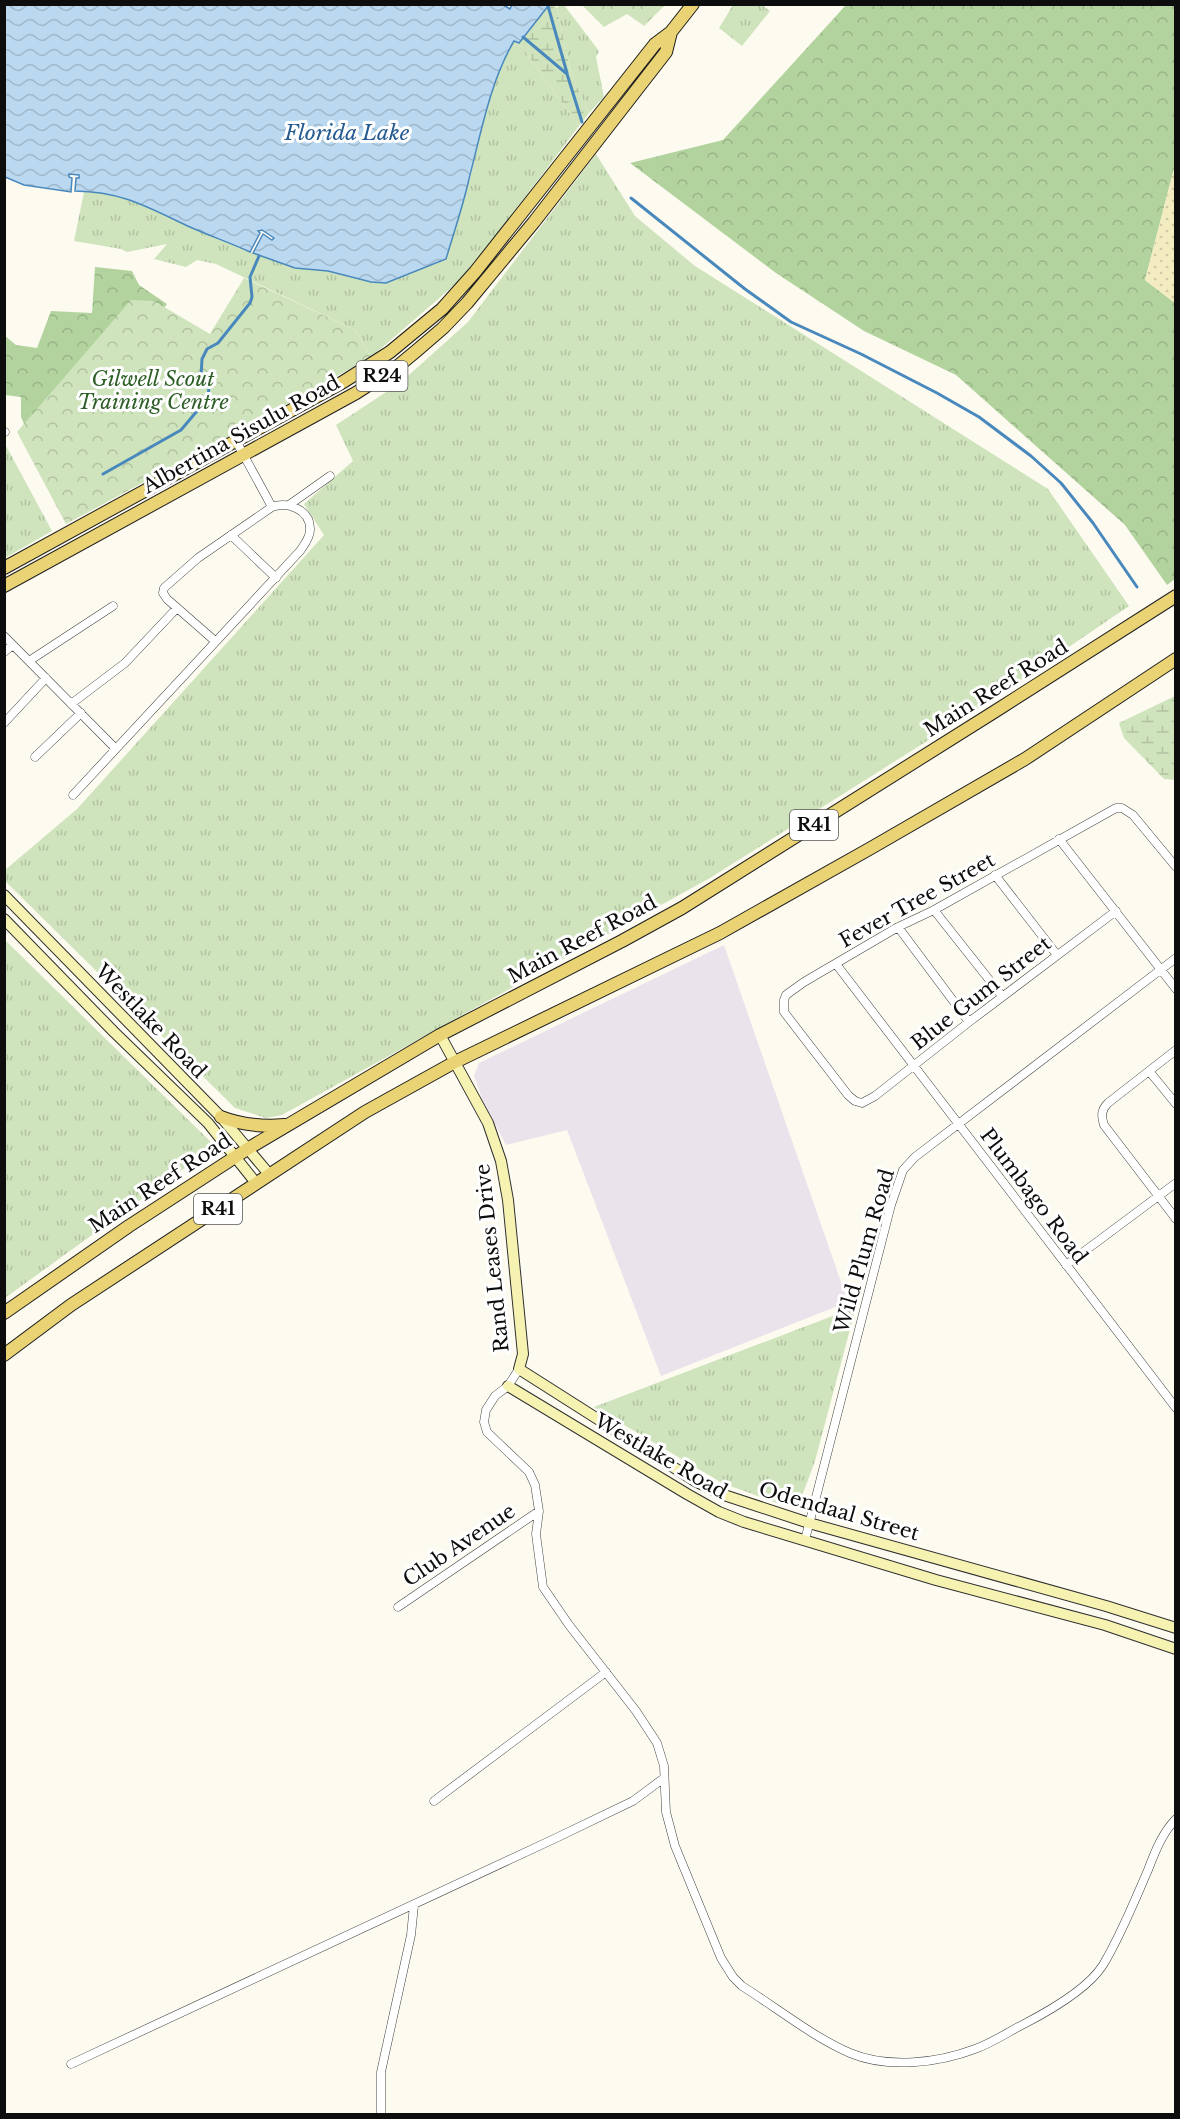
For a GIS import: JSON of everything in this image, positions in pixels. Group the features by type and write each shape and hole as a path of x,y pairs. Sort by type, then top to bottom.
{"main road":[{"name":"Albertina Sisulu Road","path":"4,568 367,368 406,340 442,309 475,273 655,44 671,32 693,4"},
{"name":"Albertina Sisulu Road","path":"4,586 398,366 443,328 496,270 666,52 671,32"},
{"name":"Main Reef Road","path":"4,1313 129,1226 286,1125 440,1035 622,942 682,908 1176,596"},
{"name":"R41","path":"4,1355 71,1305 365,1112 455,1062 720,933 1025,759 1176,659"},
{"path":"221,1118 256,1126 286,1125"}],"street":[{"path":"236,441 272,507"},
{"path":"289,505 330,476"},
{"path":"73,795 300,551 310,533 307,518 289,505 280,504 272,507 198,558 165,586 164,596 215,641"},
{"path":"231,535 276,578"},
{"path":"29,661 113,606"},
{"path":"71,704 125,663 177,608"},
{"path":"4,636 116,749"},
{"path":"4,652 13,645"},
{"path":"4,723 46,678"},
{"path":"35,757 81,713"},
{"name":"Fever Tree Street","path":"867,1102 862,1103 851,1099 784,1012 784,1000 790,992 898,927 934,910 1107,811 1122,808 1133,815 1176,867"},
{"path":"1059,839 1176,989"},
{"path":"996,875 1058,955"},
{"name":"Westlake Road","path":"4,895 221,1118 269,1174"},
{"path":"934,910 1002,996"},
{"name":"Blue Gum Street","path":"867,1102 1116,910"},
{"name":"Westlake Road","path":"4,919 114,1032 208,1123 256,1183"},
{"path":"898,927 969,1022"},
{"name":"Wild Plum Road","path":"805,1540 841,1391 900,1176 906,1166 1176,958"},
{"name":"Plumbago Road","path":"836,964 1176,1408"},
{"name":"Rand Leases Drive","path":"440,1035 488,1123 501,1161 508,1200 523,1354 519,1370 508,1386 495,1396 486,1410 484,1422 487,1432 530,1472 535,1485 539,1510 536,1534 543,1587 650,1731 661,1753 666,1812 675,1846 721,1958 733,1977 742,1986 825,2039 851,2053 878,2061 933,2060 977,2049 1032,2020 1094,1978 1118,1939 1161,1839 1176,1819"},
{"path":"1176,1050 1108,1103 1101,1116 1104,1125 1176,1219"},
{"path":"1149,1071 1176,1104"},
{"path":"1066,1265 1176,1183"},
{"name":"Odendaal Street","path":"519,1370 695,1480 724,1495 809,1523 1176,1628"},
{"name":"Westlake Road","path":"508,1386 719,1512 805,1540"},
{"name":"Club Avenue","path":"398,1607 539,1510"},
{"name":"Odendaal Street","path":"805,1540 936,1580 1105,1625 1176,1649"},
{"path":"434,1801 606,1672"},
{"path":"71,2064 633,1801 664,1778"},
{"path":"381,2115 381,2072 411,1935 414,1905"}],"shaded area":[{"path":"724,945 848,1302 661,1376 567,1130 506,1145 482,1099 474,1076 479,1063"}],"green space":[{"path":"549,5 557,8 571,74 589,113 579,126 519,43"},
{"path":"559,5 564,5 599,51 596,57 604,97 589,113 571,74 557,8"},
{"path":"582,5 665,5 644,26 627,14 604,27"},
{"path":"733,5 762,5 770,11 742,46 719,28"},
{"path":"846,5 1175,5 1175,165 1145,280 1175,303 1175,579 1167,585 1125,525 956,375 864,331 776,273 630,163 723,140"},
{"path":"513,42 519,43 579,126 466,275 371,357 355,330 216,264 197,260 186,267 154,259 167,244 127,252 74,241 84,192 101,192 136,201 192,228 295,268 328,271 371,282 386,283 446,259 471,175 492,90"},
{"path":"596,154 635,216 695,266 1048,489 1129,606 981,707 710,878 282,1115 266,1118 235,1108 5,881 5,870 77,809 324,535 304,504 353,461 336,425 400,383 468,322"},
{"path":"95,267 132,271 139,285 167,304 142,337 38,456 21,417 21,397 5,395 4,335 16,345 37,348 51,311 92,313"},
{"name":"Gilwell Scout Training Centre","path":"244,278 355,330 371,357 66,524 17,432 131,300 154,301 210,334"},
{"path":"4,442 52,531 5,558 4,558"},
{"path":"1175,696 1175,780 1164,779 1124,738 1119,723"},
{"path":"4,939 215,1146 5,1298 4,1298"},
{"path":"856,1307 815,1461 802,1496 792,1501 780,1504 722,1483 594,1407"}],"sand":[{"path":"1175,165 1175,303 1145,280"}],"water":[{"name":"Florida Lake","path":"502,4 510,9 512,5 549,5 519,43 514,41 499,73 487,108 446,259 386,283 371,282 328,271 295,268 253,253 263,234 272,240 274,238 262,230 258,231 260,233 250,252 135,202 108,194 75,191 76,178 79,178 79,175 69,174 72,178 71,192 24,185 5,177 5,5"}],"waterway":[{"path":"548,6 567,73"},
{"path":"523,37 567,74 582,122"},
{"path":"631,198 745,289 791,322 861,354 937,393 979,417 1031,456 1061,483 1093,523 1137,587"},
{"path":"103,474 181,430 208,398 209,386 201,377 202,359 207,349 218,343 250,303 252,297 250,277 259,256"}]}
